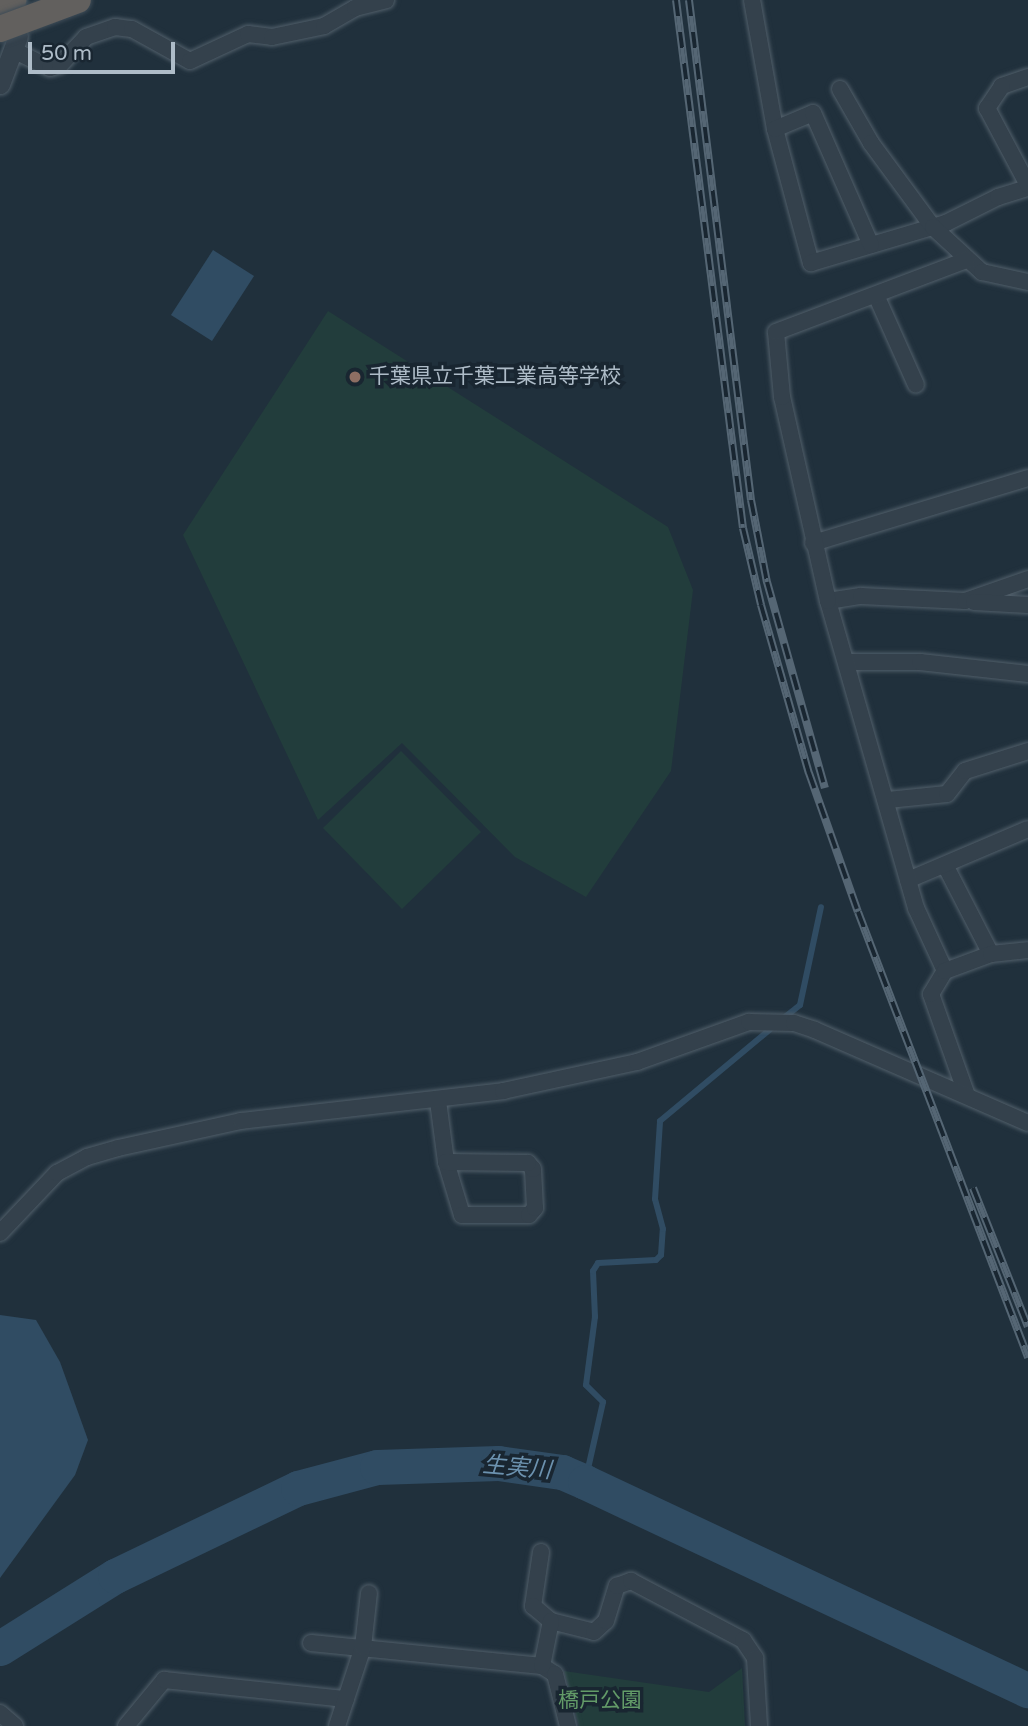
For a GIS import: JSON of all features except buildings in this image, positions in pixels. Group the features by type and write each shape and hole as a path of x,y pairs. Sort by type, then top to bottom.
{"highway":[{"path":"0,4 13,0"},
{"path":"10,38 78,0"}],"street":[{"path":"0,84 10,38 50,68 60,65 86,37 115,27 132,29 190,61 248,34 272,37 324,26 355,8 386,0"},
{"path":"752,0 775,129 811,262 933,227 1028,186 987,108 1002,86 1028,77"},
{"path":"839,89 871,143 933,227 967,260 999,279 1028,282"},
{"path":"775,129 813,113 871,245"},
{"path":"945,971 908,880 888,800 828,601 782,397 776,332 967,260"},
{"path":"876,295 916,385"},
{"path":"813,543 1028,478"},
{"path":"965,601 1028,579"},
{"path":"828,601 873,596 1028,605"},
{"path":"846,662 920,662 1028,674"},
{"path":"888,800 947,794 965,771 1028,751"},
{"path":"908,880 1028,829"},
{"path":"945,865 991,954"},
{"path":"966,1093 931,1004 931,994 945,971 991,954 1028,950"},
{"path":"0,1233 57,1173 87,1157 241,1121 438,1101 637,1062 691,1046 719,1030 760,1021 794,1023 966,1093 1028,1123"},
{"path":"438,1101 446,1162 462,1215 529,1215 535,1208 533,1169 528,1163 446,1162"},
{"path":"541,1552 533,1606 551,1621 594,1632 606,1621 617,1586 631,1581 649,1587 743,1640 755,1658 758,1726"},
{"path":"337,1726 363,1647 369,1592"},
{"path":"542,1666 551,1621"},
{"path":"312,1643 542,1666 555,1674 568,1726"},
{"path":"126,1726 164,1680 346,1699"},
{"path":"0,1713 15,1726"}],"green space":[{"path":"328,311 668,527 693,590 671,771 586,897 515,857 402,743 318,820 183,535"},
{"path":"401,751 481,832 402,909 323,828"},
{"name":"橋戸公園","path":"742,1668 745,1726 579,1726 564,1671 709,1692"}],"water":[{"path":"213,250 254,276 212,341 171,315"},
{"path":"0,1315 36,1320 60,1362 88,1440 75,1475 0,1578"}],"waterway":[{"path":"781,1020 800,1005 821,907"},
{"path":"585,1482 603,1402 586,1385 595,1317 593,1271 598,1263 656,1260 661,1255 663,1229 655,1199 660,1121 773,1027"},
{"name":"生実川","path":"0,1648 115,1576 298,1488 377,1467 498,1463 562,1472 1028,1690"}],"railway":[{"path":"676,0 743,528 761,605 809,773 858,912 1028,1358"},
{"path":"689,0 751,500 767,582 825,788"},
{"path":"973,1188 1028,1327"}],"place":[{"name":"千葉県立千葉工業高等学校","path":"355,377"}]}
